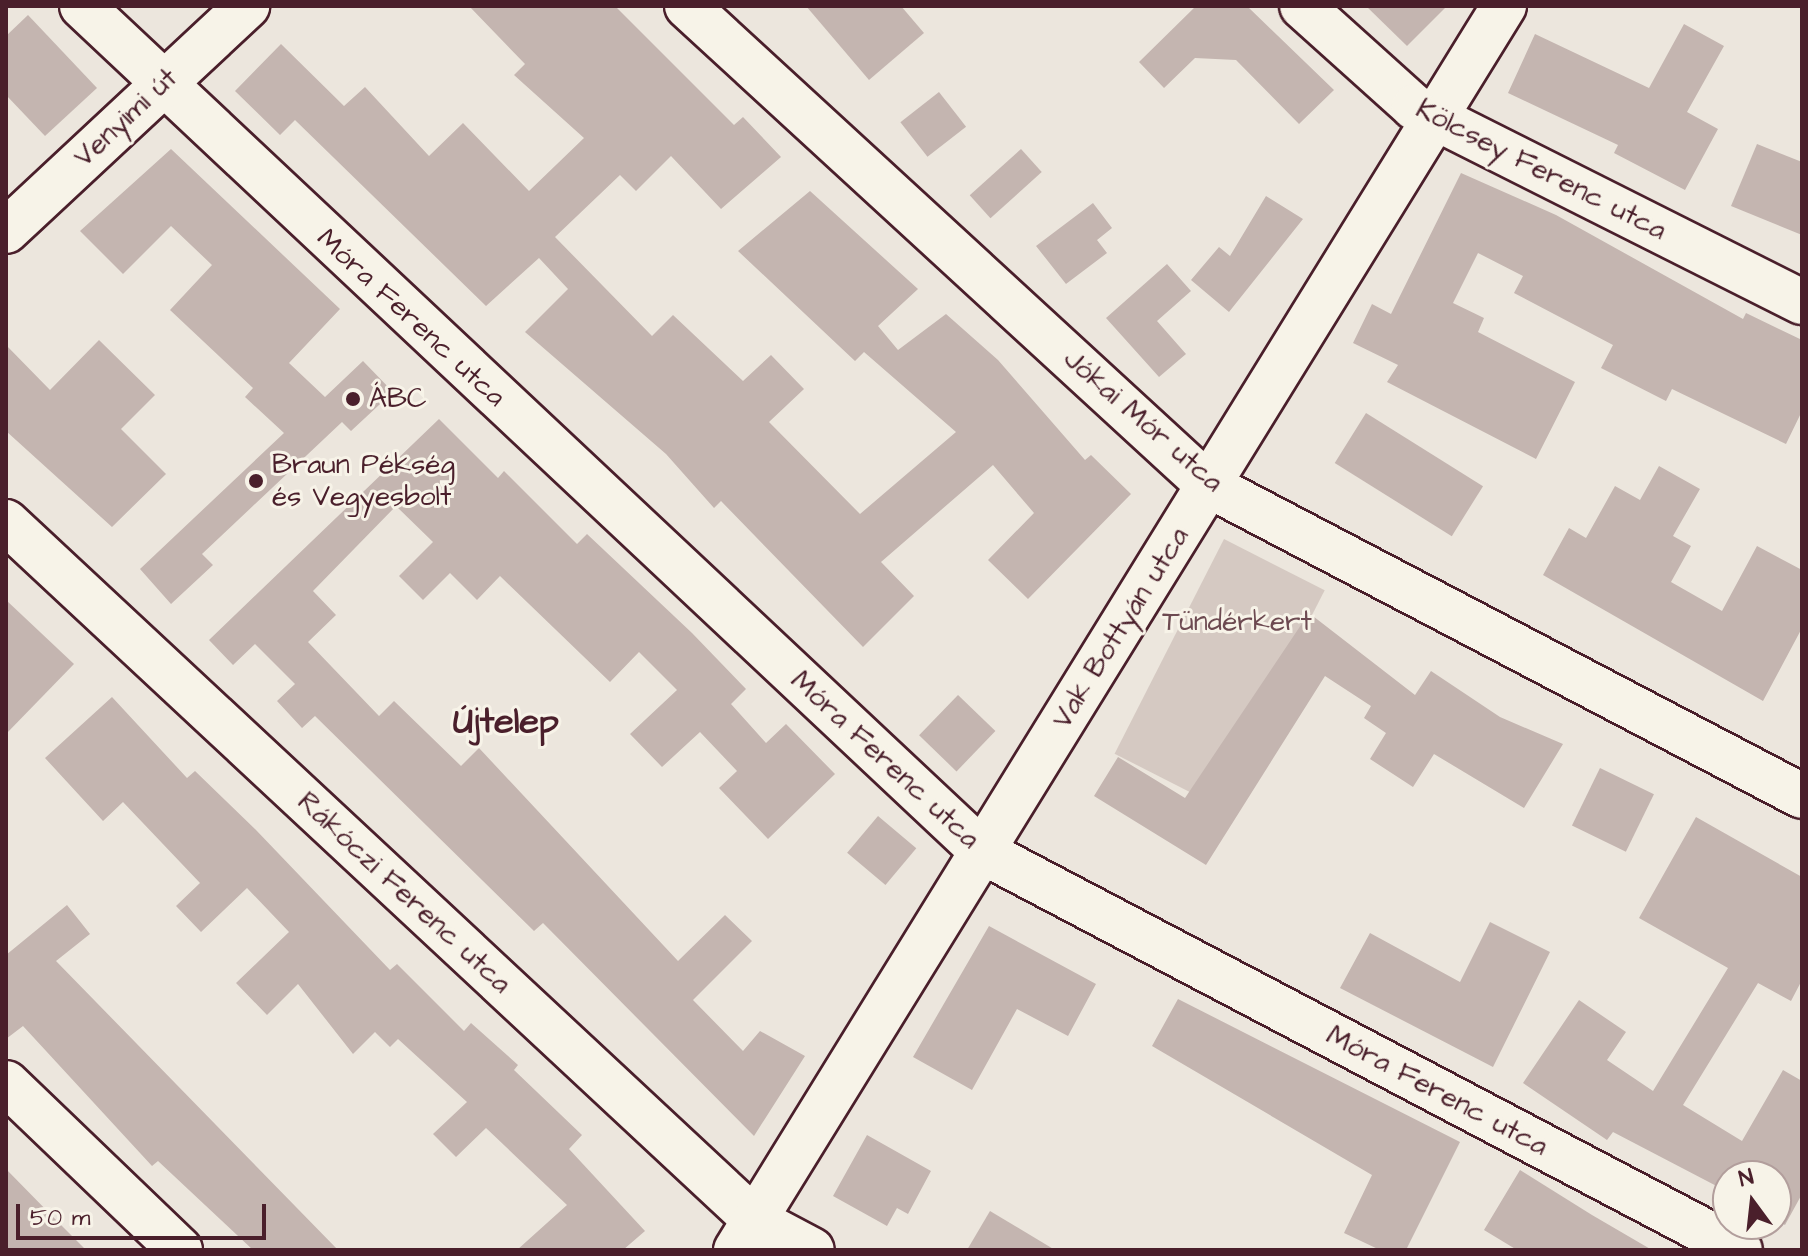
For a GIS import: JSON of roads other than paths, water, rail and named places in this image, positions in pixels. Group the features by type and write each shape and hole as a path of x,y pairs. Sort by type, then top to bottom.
{"street":[{"name":"Móra Ferenc utca","path":"82,6 161,84 983,852 1740,1250"},
{"name":"Venyimi út","path":"6,231 247,6"},
{"name":"Jókai Mór utca","path":"687,6 1208,485 1802,796"},
{"name":"Kölcsey Ferenc utca","path":"1302,6 1435,118 1802,302"},
{"name":"Vak Bottyán utca","path":"745,1235 1504,6"},
{"name":"Rákóczi Ferenc utca","path":"6,522 745,1235 812,1250"},
{"path":"6,1083 180,1250"}],"place":[{"name":"ÁBC","path":"353,399"},
{"name":"Braun Pékség és Vegyesbolt","path":"256,481"}],"district":[{"name":"Újtelep","path":"506,722"}],"park label":[{"name":"Tündérkert","path":"1237,622"}]}
